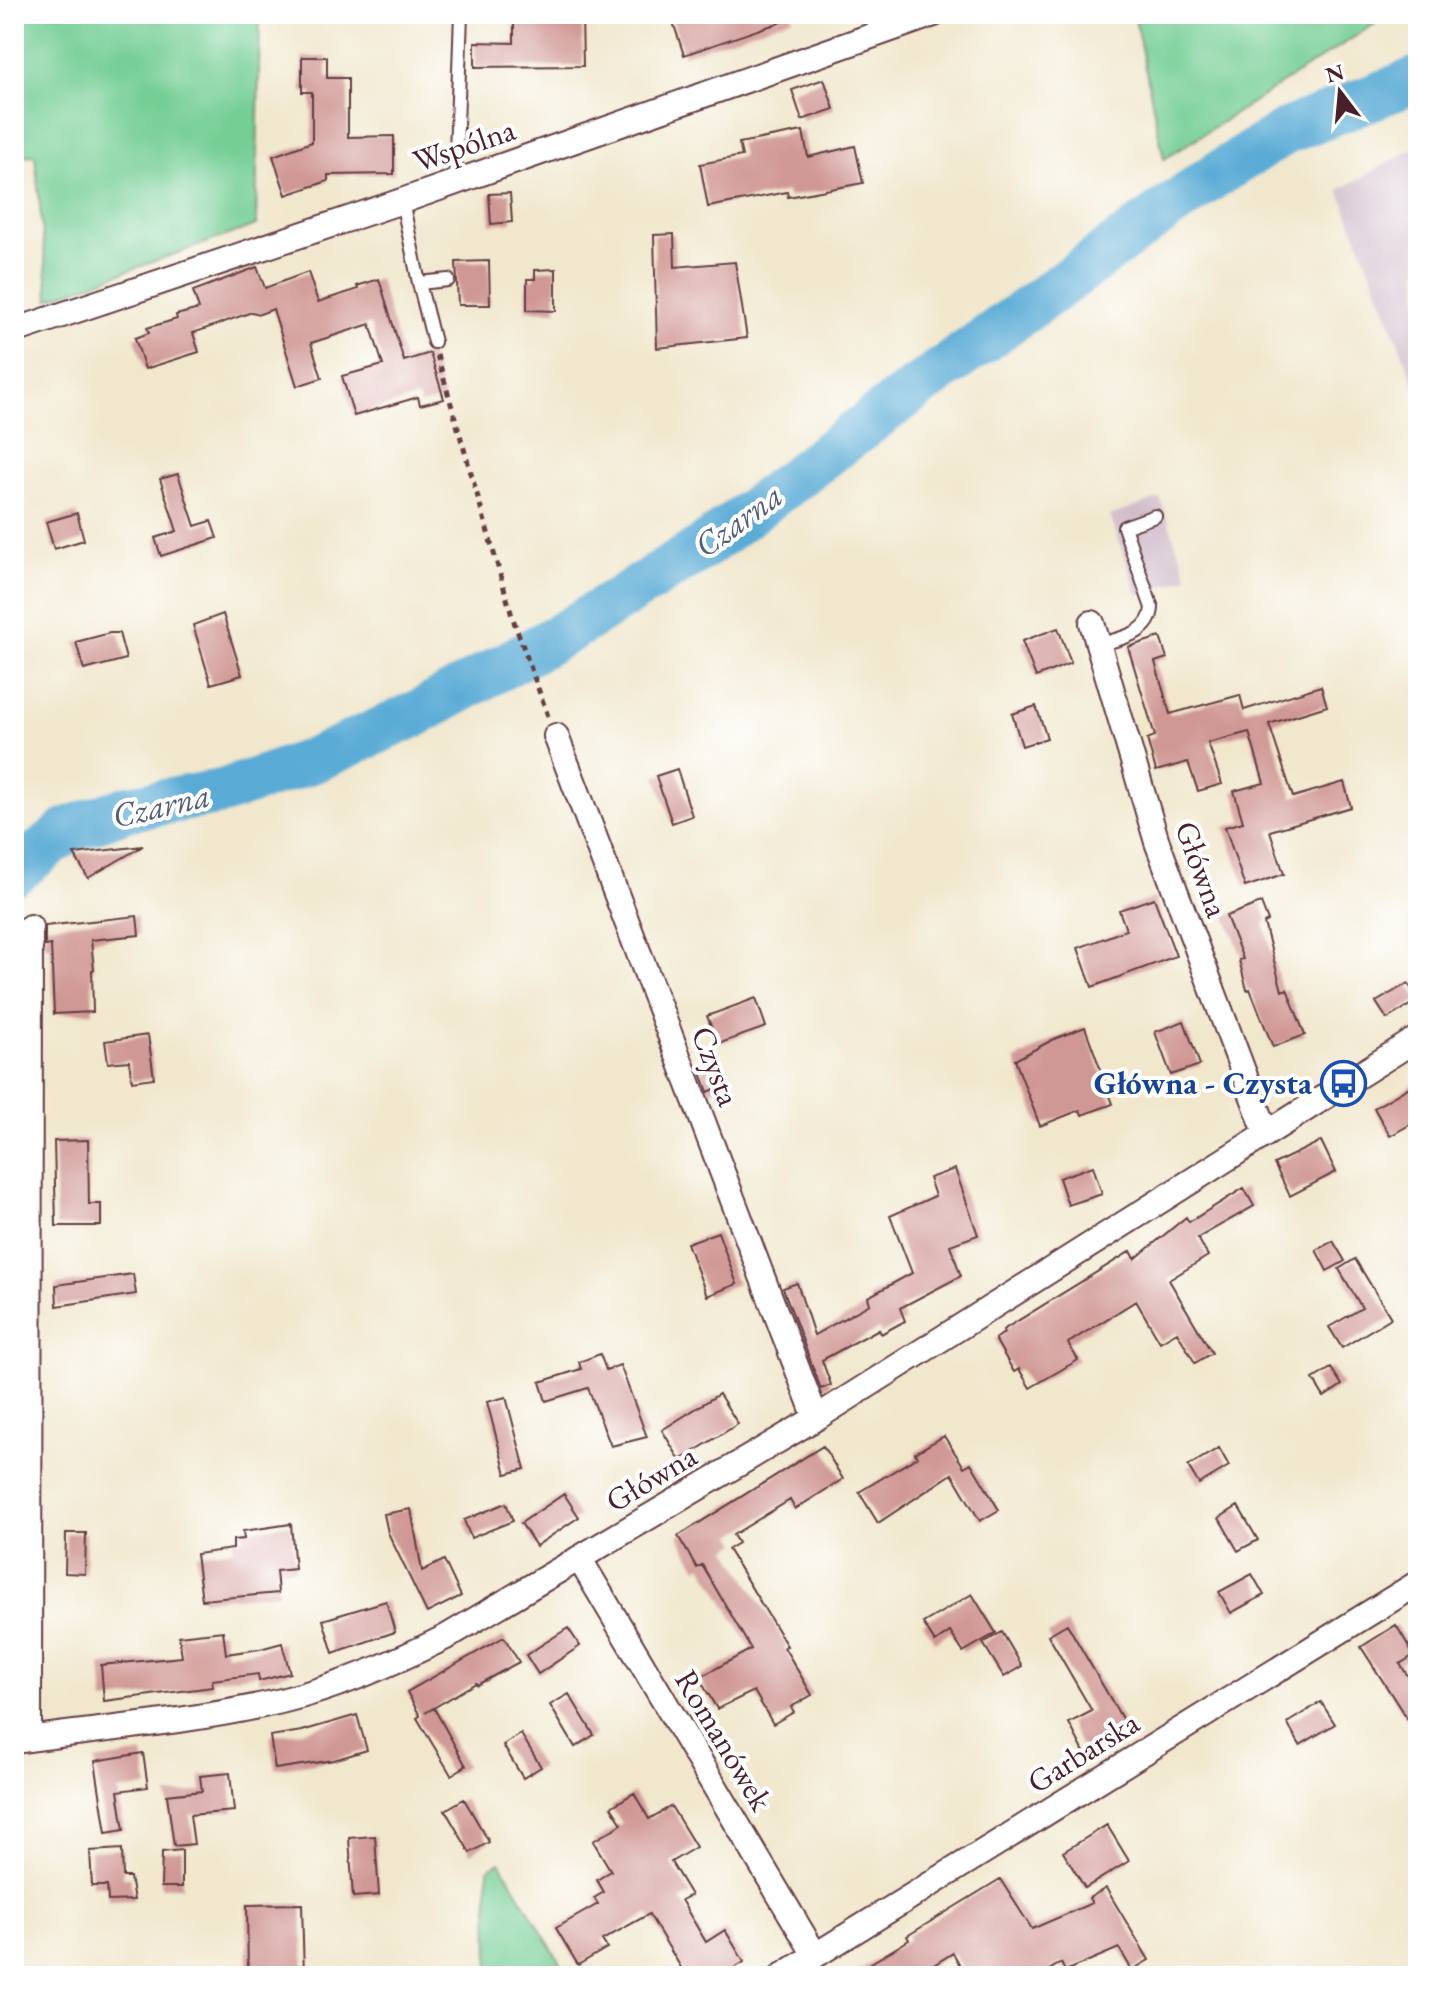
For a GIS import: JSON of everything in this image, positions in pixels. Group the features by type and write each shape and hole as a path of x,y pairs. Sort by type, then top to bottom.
{"street":[{"name":"Wspólna","path":"14,331 402,201 934,14"},
{"name":"Główna","path":"1095,634 1157,842 1266,1132"},
{"name":"Czysta","path":"556,736 816,1418"},
{"path":"22,1740 30,927"},
{"name":"Główna","path":"22,1740 225,1712 283,1700 342,1683 398,1661 446,1637 816,1418 1418,1038"},
{"name":"Romanówek","path":"579,1558 815,1955"},
{"name":"Garbarska","path":"782,1976 1418,1583"}],"lane":[{"path":"455,182 460,112 461,14"},
{"path":"402,201 434,342"},
{"path":"419,283 448,280"},
{"path":"1095,634 1136,633 1152,617 1152,608 1124,527 1155,516"}],"path":[{"path":"434,342 512,616 556,736"}],"shaded area":[{"path":"1418,146 1418,393 1339,190"},
{"path":"1160,498 1188,577 1138,595 1110,516"}],"green space":[{"path":"14,14 260,14 256,225 49,299 35,155 14,156"},
{"path":"1134,14 1390,14 1164,159"},
{"path":"500,1862 568,1976 489,1976 488,1869"}],"building":[{"path":"514,14 582,14 583,66 475,67 475,42 514,43"},
{"path":"686,14 792,14 793,18 684,55 672,19"},
{"path":"302,57 327,57 327,78 348,78 348,137 394,136 394,174 328,175 328,181 286,195 273,156 312,142 312,92 302,92"},
{"path":"824,79 834,109 802,120 792,90"},
{"path":"803,131 808,157 855,146 863,183 788,197 787,192 708,207 700,164 742,156 739,143"},
{"path":"510,193 512,222 491,224 489,194"},
{"path":"674,234 675,267 735,262 747,338 657,348 654,235"},
{"path":"489,261 490,305 458,305 456,262"},
{"path":"257,267 265,288 308,272 318,302 379,279 404,361 430,353 444,399 420,405 418,397 354,416 342,376 383,365 370,324 311,343 322,378 297,386 273,309 260,314 252,312 193,333 199,352 145,369 135,338 149,333 147,328 199,309 193,291"},
{"path":"556,269 556,311 527,310 527,279 535,279 535,270"},
{"path":"178,474 195,526 211,521 217,538 161,556 155,538 177,531 160,479"},
{"path":"77,513 84,540 54,549 46,522"},
{"path":"223,614 242,675 211,684 193,625"},
{"path":"1058,628 1071,663 1036,677 1022,641"},
{"path":"119,633 126,659 84,670 76,642"},
{"path":"1160,637 1167,658 1155,662 1170,714 1240,695 1244,710 1321,686 1327,706 1269,724 1293,797 1344,782 1351,807 1270,831 1284,874 1245,887 1225,827 1243,822 1234,791 1264,783 1249,732 1208,743 1222,784 1198,791 1188,762 1156,771 1147,739 1155,736 1128,647"},
{"path":"1036,706 1047,738 1022,746 1012,714"},
{"path":"677,769 692,816 672,823 656,776"},
{"path":"143,846 88,878 74,854"},
{"path":"1154,898 1176,956 1092,987 1078,948 1126,930 1119,910"},
{"path":"1261,903 1268,921 1264,923 1282,991 1287,989 1305,1035 1273,1047 1250,989 1247,990 1239,960 1243,959 1226,916"},
{"path":"137,916 139,935 91,940 93,1012 54,1014 51,945 45,946 45,926"},
{"path":"1408,983 1418,1000 1387,1019 1376,1002"},
{"path":"756,998 766,1027 718,1044 707,1016"},
{"path":"1184,1021 1200,1065 1171,1075 1155,1032"},
{"path":"1085,1027 1113,1104 1082,1115 1080,1110 1040,1126 1015,1060"},
{"path":"148,1035 154,1078 132,1081 129,1061 108,1063 105,1041"},
{"path":"718,1064 725,1085 708,1092 700,1070"},
{"path":"1418,1082 1418,1120 1390,1136 1374,1108"},
{"path":"88,1140 89,1204 101,1204 101,1226 56,1226 54,1141"},
{"path":"1321,1141 1336,1172 1290,1196 1274,1164"},
{"path":"1093,1166 1102,1194 1068,1205 1059,1178"},
{"path":"955,1169 978,1235 950,1245 961,1276 900,1308 905,1321 881,1334 879,1329 822,1360 831,1385 821,1389 783,1288 797,1283 814,1335 870,1304 868,1297 912,1273 890,1216 935,1196 929,1178"},
{"path":"1244,1188 1254,1206 1198,1238 1208,1256 1169,1280 1212,1353 1195,1363 1177,1332 1160,1342 1136,1301 1068,1343 1078,1360 1030,1388 1019,1369 1014,1372 995,1339 1004,1333 1003,1330 1131,1251 1135,1259 1186,1217 1189,1222"},
{"path":"718,1232 737,1284 707,1296 687,1243"},
{"path":"1333,1241 1345,1261 1327,1271 1316,1250"},
{"path":"1355,1259 1391,1318 1342,1348 1329,1327 1362,1308 1339,1269"},
{"path":"133,1274 136,1294 57,1306 56,1285"},
{"path":"600,1354 606,1370 620,1365 647,1437 611,1446 588,1388 546,1401 540,1382 581,1369 579,1362"},
{"path":"1331,1368 1342,1385 1324,1397 1313,1379"},
{"path":"719,1394 738,1424 680,1460 662,1430"},
{"path":"506,1397 525,1469 506,1474 487,1402"},
{"path":"944,1436 964,1467 971,1463 999,1510 980,1521 952,1474 878,1523 859,1492 917,1457 915,1453"},
{"path":"823,1446 843,1479 795,1509 790,1500 733,1535 738,1543 728,1549 787,1646 784,1647 812,1695 791,1707 794,1712 773,1724 754,1691 717,1709 699,1678 751,1649 702,1565 697,1568 678,1536"},
{"path":"1219,1448 1229,1466 1199,1484 1188,1466"},
{"path":"564,1494 579,1517 536,1546 521,1523"},
{"path":"506,1503 513,1521 471,1538 464,1520"},
{"path":"1238,1506 1258,1540 1238,1551 1219,1518"},
{"path":"411,1509 422,1571 444,1560 461,1596 427,1613 388,1533 384,1514"},
{"path":"291,1524 295,1569 276,1571 278,1593 202,1600 196,1554 233,1549 233,1540 244,1539 243,1531"},
{"path":"66,1533 86,1533 85,1574 65,1573"},
{"path":"1252,1574 1264,1595 1231,1613 1219,1592"},
{"path":"972,1594 996,1633 963,1652 950,1632 935,1642 923,1623"},
{"path":"386,1601 395,1632 333,1653 323,1620"},
{"path":"1067,1624 1131,1734 1088,1760 1069,1723 1092,1711 1048,1635"},
{"path":"1396,1625 1414,1655 1400,1664 1418,1691 1418,1736 1361,1647"},
{"path":"568,1628 580,1646 538,1674 526,1655"},
{"path":"223,1631 226,1654 282,1643 290,1673 259,1681 258,1674 212,1680 213,1687 104,1701 101,1665 182,1657 179,1636"},
{"path":"1002,1632 1022,1666 1004,1677 983,1643"},
{"path":"504,1637 519,1662 476,1683 425,1713 434,1708 466,1766 451,1775 417,1718 420,1716 407,1692"},
{"path":"569,1694 594,1735 575,1747 550,1705"},
{"path":"1321,1702 1335,1724 1300,1745 1287,1723"},
{"path":"357,1715 367,1750 334,1760 275,1769 270,1736 302,1731"},
{"path":"521,1734 541,1767 523,1778 503,1745"},
{"path":"143,1753 148,1787 118,1791 124,1830 106,1833 95,1761"},
{"path":"230,1773 234,1811 190,1815 194,1844 174,1846 167,1795 202,1791 200,1776"},
{"path":"634,1793 649,1819 671,1806 696,1847 671,1862 691,1895 681,1900 706,1942 725,1930 744,1962 721,1976 686,1976 649,1914 602,1940 607,1948 578,1965 556,1928 598,1904 594,1898 604,1892 597,1880 611,1871 593,1841 622,1824 611,1807"},
{"path":"464,1799 489,1842 470,1853 445,1810"},
{"path":"1107,1825 1129,1861 1085,1888 1063,1852"},
{"path":"375,1836 379,1895 353,1897 349,1838"},
{"path":"122,1849 123,1877 130,1877 134,1900 108,1901 107,1886 92,1886 90,1851"},
{"path":"182,1850 182,1887 161,1887 162,1852"},
{"path":"1000,1879 1032,1929 1092,1903 1089,1898 1106,1888 1149,1960 1132,1970 1119,1948 1065,1971 1061,1963 1039,1976 966,1976 953,1953 916,1976 850,1976 909,1940 907,1936"},
{"path":"302,1904 304,1976 248,1976 247,1905"}],"waterway":[{"name":"Czarna","path":"14,873 68,830 129,808 222,792 314,760 418,713 566,632 705,546 883,412 1211,178 1287,131 1418,79"}],"place":[{"name":"Główna - Czysta","path":"1343,1083"}]}
